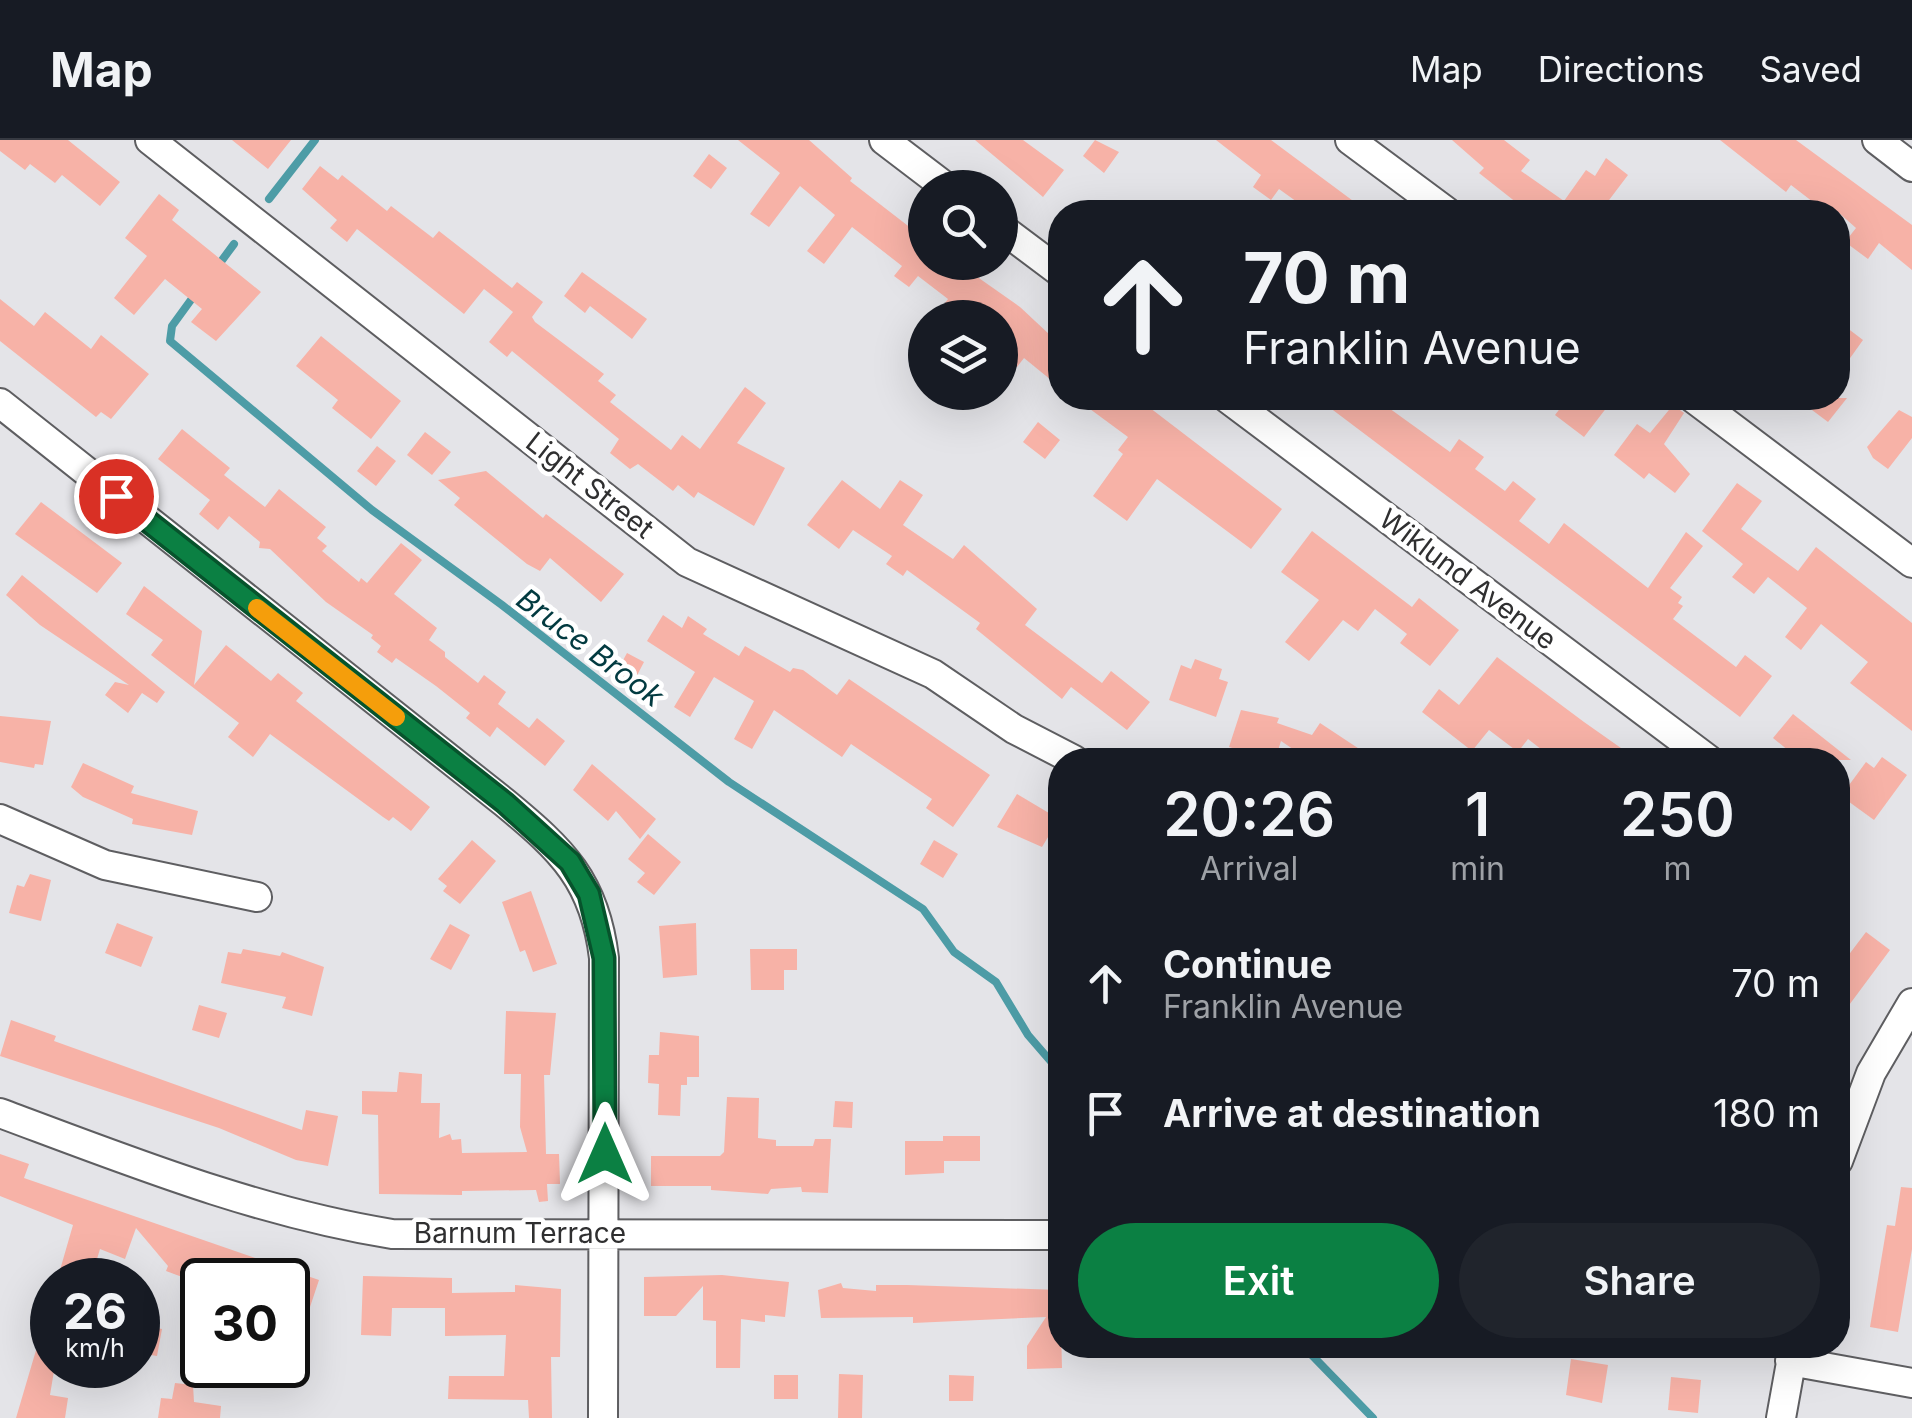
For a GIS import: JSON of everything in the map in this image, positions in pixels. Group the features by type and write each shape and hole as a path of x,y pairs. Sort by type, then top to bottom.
{"street":[{"name":"Light Street","path":"150,140 687,562 933,674 1014,729 1051,748"},
{"path":"884,140 923,170"},
{"path":"1350,140 1431,200"},
{"path":"1877,140 1912,167"},
{"path":"1018,240 1048,263"},
{"path":"0,403 533,826 570,862 595,913 604,958 604,1418"},
{"name":"Wiklund Avenue","path":"1242,410 1693,748"},
{"path":"1708,410 1912,563"},
{"path":"0,820 106,865 257,897"},
{"path":"1850,1129 1871,1073 1912,1003"},
{"name":"Barnum Terrace","path":"0,1113 195,1185 312,1221 392,1234 1048,1235"},
{"path":"1781,1418 1791,1358"},
{"path":"1812,1358 1912,1383"}],"building":[{"path":"0,140 68,140 120,182 100,206 62,175 55,183 30,164 25,170 0,151"},
{"path":"232,140 291,140 268,169"},
{"path":"738,140 809,140 852,178 850,181 908,226 908,280 915,280 909,287 894,276 902,266 852,227 824,264 807,251 835,215 800,186 769,227 750,214 780,173"},
{"path":"975,140 1023,140 1064,170 1043,197 1018,176 1018,170 1011,170"},
{"path":"1095,140 1119,152 1104,173 1083,156"},
{"path":"1216,140 1271,140 1352,200 1294,200 1279,189 1271,200 1253,187 1261,175"},
{"path":"1452,140 1504,140 1530,160 1521,171 1563,200 1513,200 1479,173 1484,168"},
{"path":"1720,140 1796,140 1912,225 1912,270 1879,243 1868,259 1850,246 1850,236 1856,228 1850,223 1850,200 1810,200 1791,185 1786,192"},
{"path":"709,154 727,168 711,189 693,176"},
{"path":"1606,158 1628,175 1609,200 1565,200 1586,170 1595,176"},
{"path":"320,166 338,180 342,175 387,211 391,206 433,238 439,231 512,288 517,282 543,302 532,317 535,322 604,374 598,381 616,395 610,402 671,450 682,435 700,449 745,387 766,403 737,443 785,468 754,526 698,492 694,498 678,485 673,491 638,464 630,469 610,453 619,439 512,351 507,357 489,342 513,312 484,289 464,314 357,229 347,242 330,228 337,220 302,189"},
{"path":"159,194 179,210 172,220 261,292 216,341 191,322 202,309 165,279 134,315 114,298 147,256 125,238"},
{"path":"582,272 647,319 632,339 590,306 585,313 564,296"},
{"path":"923,280 982,280 1010,300 947,300"},
{"path":"0,299 34,326 45,312 91,349 101,335 149,374 111,419 101,412 96,417 0,341"},
{"path":"1018,306 1048,333 1048,378 1024,358 1018,366"},
{"path":"1850,330 1863,340 1850,358"},
{"path":"321,336 401,401 371,439 332,408 338,400 296,366"},
{"path":"1091,410 1153,410 1282,509 1251,549 1157,479 1127,521 1093,496 1123,454 1118,450 1128,437"},
{"path":"1333,410 1392,410 1450,452 1459,439 1484,457 1475,469 1505,491 1513,481 1536,499 1519,521 1549,544 1564,523 1648,588 1686,532 1703,546 1670,588 1682,597 1678,603 1683,606 1673,619 1736,667 1745,655 1772,676 1740,717"},
{"path":"1559,410 1605,410 1584,437 1555,415"},
{"path":"1669,410 1684,413 1664,444 1690,474 1675,493 1649,473 1644,479 1614,455 1637,424 1650,433"},
{"path":"1812,410 1838,410 1828,422"},
{"path":"1899,410 1912,417 1912,438 1888,469 1873,458 1867,447"},
{"path":"1038,422 1060,440 1045,459 1023,442"},
{"path":"182,429 230,468 224,475 265,507 279,489 326,527 317,538 327,546 322,551 359,582 361,578 367,583 401,543 422,560 394,594 437,628 429,640 445,652 445,657 478,683 484,675 506,692 498,704 529,728 537,718 565,741 545,766 497,727 490,737 466,718 470,713 436,686 396,658 392,663 377,652 381,646 371,638 373,635 326,602 270,549 259,548 260,542 229,516 218,530 199,514 210,500 158,459"},
{"path":"425,432 451,452 432,475 407,455"},
{"path":"377,446 396,461 376,486 357,471"},
{"path":"486,471 543,518 546,514 624,574 601,602 550,558 540,571 527,564 454,505 460,498 438,480"},
{"path":"842,480 880,509 900,480 923,495 903,525 953,559 964,545 1037,609 1025,625 1102,683 1111,671 1150,702 1127,730 1071,687 1062,699 976,629 980,623 907,570 903,576 886,564 892,556 853,530 839,549 807,525"},
{"path":"1737,483 1762,501 1741,529 1798,571 1816,547 1912,623 1912,731 1850,683 1868,662 1821,624 1801,650 1785,637 1807,608 1768,577 1754,594 1732,577 1743,564 1702,531"},
{"path":"41,502 122,563 97,593 15,534"},
{"path":"1312,531 1412,607 1419,598 1459,630 1430,666 1400,643 1407,634 1375,609 1358,631 1343,620 1309,661 1285,642 1319,600 1281,572"},
{"path":"22,575 165,692 157,703 142,693 128,713 105,695 115,682 129,685 40,625 6,595"},
{"path":"144,586 202,631 194,685 226,645 271,681 278,673 303,693 296,701 430,807 411,831 393,817 389,821 383,817 270,734 253,757 228,737 239,723 151,655 163,640 126,614"},
{"path":"663,615 682,628 688,616 707,629 703,634 739,656 745,646 790,672 793,668 803,670 837,695 849,679 990,775 953,827 926,808 932,799 851,744 842,757 774,710 752,749 734,739 754,701 714,677 690,717 674,707 695,672 647,641"},
{"path":"627,653 644,662 632,685 615,675"},
{"path":"1497,657 1621,748 1540,748 1528,739 1521,748 1513,748 1489,730 1474,748 1468,748 1422,712 1439,689 1459,705"},
{"path":"1195,659 1222,669 1219,679 1228,682 1216,717 1169,700 1181,665 1191,669"},
{"path":"1241,710 1279,718 1277,723 1312,735 1320,723 1358,748 1291,748 1281,741 1279,748 1229,747"},
{"path":"1793,714 1836,748 1785,748 1773,738"},
{"path":"0,716 51,721 43,765 35,764 34,768 0,762"},
{"path":"1882,757 1907,775 1874,820 1850,803 1850,784 1866,762 1874,768"},
{"path":"83,763 134,786 131,793 198,811 192,835 132,824 133,819 83,797 71,787"},
{"path":"592,764 656,819 640,839 616,811 608,821 573,790"},
{"path":"1017,794 1048,812 1048,837 1042,847 997,827"},
{"path":"648,834 681,862 654,895 637,882 645,873 628,859"},
{"path":"472,840 496,861 460,904 443,891 447,886 438,879"},
{"path":"934,840 958,854 943,878 920,864"},
{"path":"30,874 51,880 41,921 9,913 17,885 24,887"},
{"path":"531,891 557,964 533,972 525,950 520,952 502,902"},
{"path":"117,923 153,937 141,967 105,953"},
{"path":"696,923 697,975 663,978 659,926"},
{"path":"450,924 470,935 451,970 430,959"},
{"path":"1866,932 1890,950 1850,1004 1850,953"},
{"path":"243,949 280,956 282,952 324,967 312,1016 282,1008 286,997 221,983 228,952 241,954"},
{"path":"750,949 797,949 797,970 784,970 784,990 751,990"},
{"path":"199,1005 227,1013 219,1038 192,1030"},
{"path":"506,1011 556,1013 550,1075 544,1075 546,1154 559,1154 560,1184 547,1184 548,1201 539,1202 536,1190 462,1191 462,1195 379,1194 378,1115 362,1114 362,1091 397,1092 399,1072 422,1074 421,1103 440,1103 439,1138 450,1134 452,1140 461,1139 462,1153 527,1152 520,1127 521,1074 504,1074"},
{"path":"11,1020 56,1036 54,1041 302,1130 306,1110 338,1116 328,1166 296,1160 219,1128 0,1056"},
{"path":"660,1032 699,1036 699,1077 687,1077 687,1085 681,1085 680,1116 658,1115 659,1084 648,1083 649,1055 659,1055"},
{"path":"727,1097 759,1098 758,1138 776,1140 776,1146 813,1146 815,1139 831,1139 828,1193 802,1192 801,1187 771,1189 768,1194 711,1190 711,1186 651,1186 651,1156 720,1156 724,1152"},
{"path":"835,1101 853,1102 852,1128 833,1127"},
{"path":"943,1136 980,1136 980,1161 944,1161 944,1173 905,1175 905,1141 943,1141"},
{"path":"0,1154 29,1164 24,1178 255,1258 180,1258 180,1276 166,1271 168,1266 136,1228 125,1258 100,1249 97,1258 63,1258 73,1225 0,1196"},
{"path":"1901,1187 1912,1188 1912,1249 1898,1332 1870,1327 1887,1225 1895,1226"},
{"path":"722,1275 789,1282 785,1317 765,1315 765,1322 741,1319 740,1368 716,1368 716,1321 703,1320 703,1286 676,1316 644,1316 644,1277"},
{"path":"363,1276 452,1278 452,1293 515,1292 515,1285 561,1289 560,1357 551,1357 552,1418 529,1418 528,1400 448,1399 449,1376 504,1376 506,1335 445,1336 445,1308 392,1308 391,1336 361,1335"},
{"path":"310,1277 319,1280 310,1307"},
{"path":"841,1283 843,1288 876,1291 876,1285 1048,1290 1048,1358 1062,1358 1062,1368 1027,1369 1027,1346 1046,1317 913,1323 913,1317 821,1318 818,1290"},
{"path":"1571,1359 1608,1365 1602,1403 1566,1395"},
{"path":"30,1371 30,1388 51,1388 50,1395 68,1398 65,1418 16,1418"},
{"path":"839,1374 863,1375 862,1418 838,1418"},
{"path":"774,1375 798,1375 798,1399 774,1399"},
{"path":"949,1375 974,1376 973,1401 949,1401"},
{"path":"1671,1377 1701,1380 1698,1413 1668,1410"},
{"path":"175,1383 180,1384 180,1388 193,1388 194,1402 221,1406 220,1418 158,1418 161,1398 172,1399"}],"waterway":[{"name":"Bruce Brook","path":"269,199 315,140"},
{"name":"Bruce Brook","path":"217,267 234,244"},
{"name":"Bruce Brook","path":"196,293 172,326 170,341 372,510 502,605 729,782 923,909 954,952 996,982 1028,1035 1048,1058"},
{"name":"Bruce Brook","path":"1315,1358 1373,1418"}],"slow traffic":[{"path":"257,608 396,717"}],"route":[{"path":"116,496 505,803 570,862 589,894 602,938 605,1154"}]}
